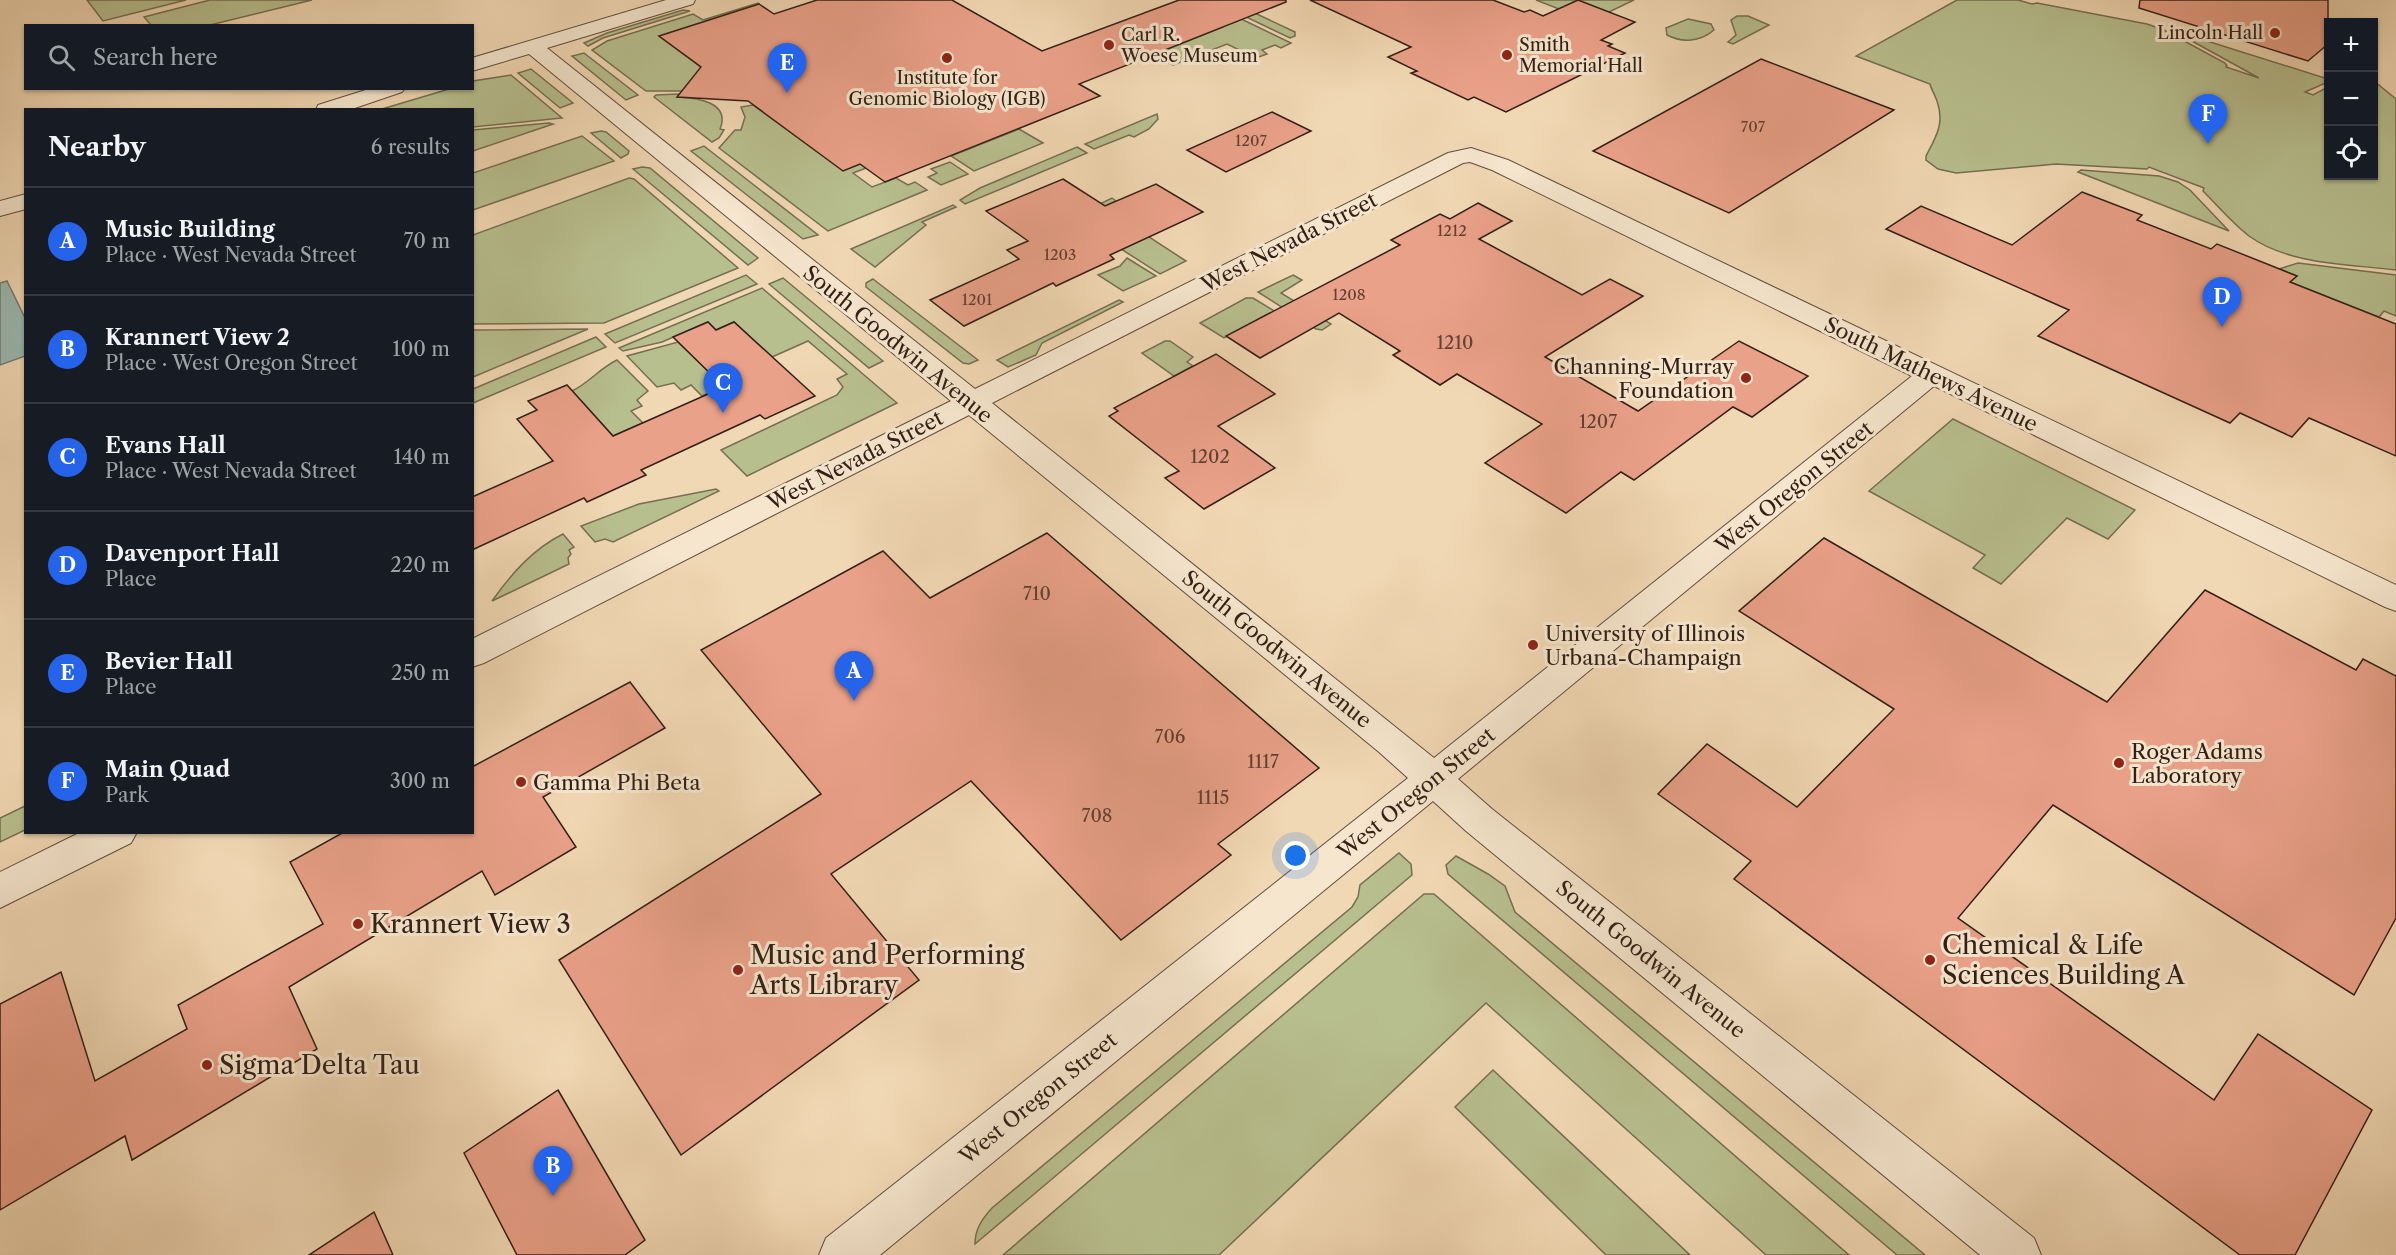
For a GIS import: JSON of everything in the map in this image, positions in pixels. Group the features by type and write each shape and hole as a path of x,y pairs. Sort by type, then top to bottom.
{"street":[{"path":"474,64 686,0"},
{"name":"South Goodwin Avenue","path":"533,47 1392,742 1479,820 2017,1255"},
{"path":"332,108 390,90"},
{"name":"West Nevada Street","path":"474,653 1464,156"},
{"name":"South Mathews Avenue","path":"1464,156 1477,156 1493,162 2396,599"},
{"path":"0,209 24,202"},
{"name":"West Oregon Street","path":"843,1255 1932,374"},
{"path":"0,891 114,834"}],"green space":[{"path":"87,0 186,0 103,21"},
{"path":"210,0 312,0 214,24 150,24 144,17"},
{"path":"1211,0 1227,0 1295,32 1295,36 1290,38"},
{"path":"1536,0 1634,0 1609,12 1559,9"},
{"path":"1957,0 2018,0 2147,24 2164,30 2225,63 2226,67 2259,78 2172,30 2324,78 2324,84 2305,92 2313,95 2324,89 2324,180 2378,180 2378,84 2396,99 2396,270 2320,262 2282,253 2265,246 2237,226 2203,191 2204,188 2149,167 2147,169 2056,164 1956,173 1938,169 1926,160 1940,123 1937,101 1930,84 1856,56"},
{"path":"758,3 659,36 733,91 646,91 592,50 607,41 693,14 703,20"},
{"path":"683,10 690,11 603,38 588,46 584,43 607,33"},
{"path":"1229,13 1291,43 1281,48 1275,45 1262,50 1267,54 1256,58 1227,44 1173,65 1153,55 1223,27"},
{"path":"1737,16 1748,16 1769,25 1733,44 1728,42 1736,35 1731,20"},
{"path":"1688,19 1711,24 1714,30 1703,37 1691,40 1667,35 1666,28"},
{"path":"584,53 638,95 626,100 572,56"},
{"path":"531,69 573,103 560,108 518,73"},
{"path":"511,75 562,118 474,127 474,108 385,108 446,90 474,90 474,81"},
{"path":"679,94 678,97 703,100 717,107 722,120 720,129 724,130 719,138 712,142 654,97"},
{"path":"753,105 843,170 860,164 866,168 853,173 872,187 896,178 908,185 915,182 927,190 828,231 719,148 735,130 741,130 745,117 741,107"},
{"path":"1157,114 1158,119 1149,129 1134,137 1129,135 1094,149 1085,144"},
{"path":"549,123 553,124 474,151 474,130"},
{"path":"1019,129 1043,143 974,171 951,156"},
{"path":"606,132 629,151 628,154 621,158 591,133"},
{"path":"582,136 614,161 474,210 474,173"},
{"path":"704,146 818,235 803,239 691,151"},
{"path":"1077,147 1087,153 965,204 960,200 980,188"},
{"path":"950,162 968,174 941,185 928,177 937,173 931,169"},
{"path":"650,168 758,258 748,265 633,169"},
{"path":"2081,170 2159,176 2178,182 2190,190 2229,231 2078,172"},
{"path":"629,178 634,179 738,268 604,323 474,324 474,235"},
{"path":"1112,198 1116,201 1103,207 1186,261 1160,274 1079,222 1081,213"},
{"path":"953,205 956,207 922,222 926,225 875,267 851,249"},
{"path":"1127,258 1156,276 1123,291 1098,275 1120,266"},
{"path":"2298,263 2396,275 2396,316 2384,311 2379,317 2290,282 2297,276 2279,269"},
{"path":"746,275 757,284 615,343 605,334"},
{"path":"1293,275 1302,280 1281,293 1331,324 1322,330 1316,329 1258,292"},
{"path":"783,278 883,361 869,368 769,284"},
{"path":"873,279 978,360 969,364 963,363 866,287 866,283"},
{"path":"762,288 897,403 747,476 721,450 837,395 843,387 837,379 847,374 808,341 772,357 734,322 716,330 708,322 662,342 623,351 619,348"},
{"path":"1246,298 1253,298 1294,323 1284,326 1266,315 1224,338 1200,323"},
{"path":"1119,300 1123,302 1042,343 1036,355 1008,367 997,360"},
{"path":"588,329 474,377 474,330"},
{"path":"596,337 606,347 474,403 474,389"},
{"path":"1165,341 1170,341 1193,357 1187,362 1193,366 1174,376 1142,353"},
{"path":"678,342 724,386 702,396 691,385 681,390 674,383 657,387 627,356"},
{"path":"617,360 648,391 637,400 642,406 631,411 643,423 613,436 572,391"},
{"path":"1953,419 2135,510 2108,539 2067,518 2001,584 1973,568 1985,555 1869,491"},
{"path":"716,489 719,491 613,542 605,539 595,542 581,526 639,504"},
{"path":"563,534 574,547 569,550 571,554 568,558 569,564 492,601 524,563 542,547"},
{"path":"24,806 24,830 0,842 0,818"},
{"path":"1399,853 1411,864 1412,875 975,1244 980,1224 992,1208 1352,907 1358,897 1360,885"},
{"path":"1456,856 1505,886 1515,912 1925,1255 1897,1255 1448,874 1446,865"},
{"path":"1424,894 1434,894 1849,1255 1766,1255 1486,1003 1219,1255 1003,1255"},
{"path":"1493,1070 1690,1255 1606,1255 1455,1107"}],"water":[{"path":"7,281 24,316 24,356 0,365 0,283"}],"building":[{"path":"817,0 952,0 1042,51 1179,0 1286,0 1286,2 1079,84 1100,96 885,182 860,164 843,171 748,101 677,97 701,67 659,36 759,4 774,14"},
{"name":"Smith Memorial Hall","path":"1310,0 1493,0 1524,12 1530,10 1543,16 1578,0 1635,22 1601,40 1612,44 1608,46 1625,53 1506,112 1474,97 1468,100 1411,73 1417,71 1388,57 1411,47"},
{"name":"Lincoln Hall","path":"2140,0 2328,0 2328,18 2324,18 2324,47 2308,61 2139,8"},
{"path":"1761,59 1894,110 1729,213 1593,151"},
{"path":"1272,112 1311,131 1226,172 1187,150"},
{"path":"1063,179 1105,206 1156,184 1203,212 1110,255 1114,259 1056,286 1053,283 964,326 930,300 1019,259 1007,250 1028,241 986,211"},
{"path":"2082,192 2142,215 2137,220 2211,249 2217,244 2297,276 2290,282 2396,324 2396,456 2309,418 2292,437 2240,413 2230,423 2038,336 2069,310 1886,229 1921,206 2012,245"},
{"path":"1478,203 1512,221 1479,239 1582,295 1610,279 1643,296 1545,357 1638,411 1739,341 1808,376 1752,417 1733,407 1634,480 1621,472 1566,513 1485,463 1542,424 1457,374 1440,385 1393,355 1400,351 1339,313 1260,358 1226,336 1400,245 1391,240 1440,214 1450,219"},
{"path":"708,322 716,330 734,322 815,396 765,419 760,415 641,470 646,475 587,502 584,498 474,549 474,496 553,461 517,419 537,410 528,401 567,385 613,436 724,387 673,337"},
{"path":"1216,354 1275,394 1218,426 1275,468 1204,509 1165,478 1179,471 1109,416 1118,411 1114,408"},
{"path":"1047,533 1319,768 1218,844 1231,855 1121,940 971,781 831,874 919,980 681,1155 559,960 821,794 701,650 883,551 930,598"},
{"path":"1824,538 2107,702 2205,590 2356,670 2363,659 2396,676 2396,918 2354,995 2053,805 1958,918 2214,1100 2258,1034 2372,1110 2295,1255 2240,1255 1734,879 1751,861 1658,794 1707,744 1797,807 1894,709 1739,611"},
{"path":"630,682 665,728 543,797 576,847 495,895 482,871 289,987 317,1049 132,1160 125,1136 0,1210 0,1004 61,972 95,1081 187,1029 178,1005 323,924 290,862 340,834 474,834 474,766"},
{"path":"558,1090 645,1240 625,1255 517,1255 464,1153"},
{"path":"374,1212 393,1255 309,1255"}],"place":[{"name":"Lincoln Hall","path":"2275,33"},
{"name":"Carl R. Woese Museum","path":"1109,45"},
{"name":"Smith Memorial Hall","path":"1507,55"},
{"name":"Institute for Genomic Biology (IGB)","path":"947,58"},
{"name":"Bevier Hall","path":"787,93"},
{"name":"Main Quad","path":"2208,144"},
{"name":"Davenport Hall","path":"2222,327"},
{"name":"Channing-Murray Foundation","path":"1746,378"},
{"name":"Evans Hall","path":"723,413"},
{"name":"University of Illinois Urbana-Champaign","path":"1533,645"},
{"name":"Music Building","path":"854,701"},
{"name":"Roger Adams Laboratory","path":"2119,763"},
{"name":"Gamma Phi Beta","path":"521,782"},
{"name":"Krannert View 3","path":"358,924"},
{"name":"Chemical & Life Sciences Building A","path":"1930,960"},
{"name":"Music and Performing Arts Library","path":"738,970"},
{"name":"Sigma Delta Tau","path":"207,1065"},
{"name":"Krannert View 2","path":"553,1196"}]}
